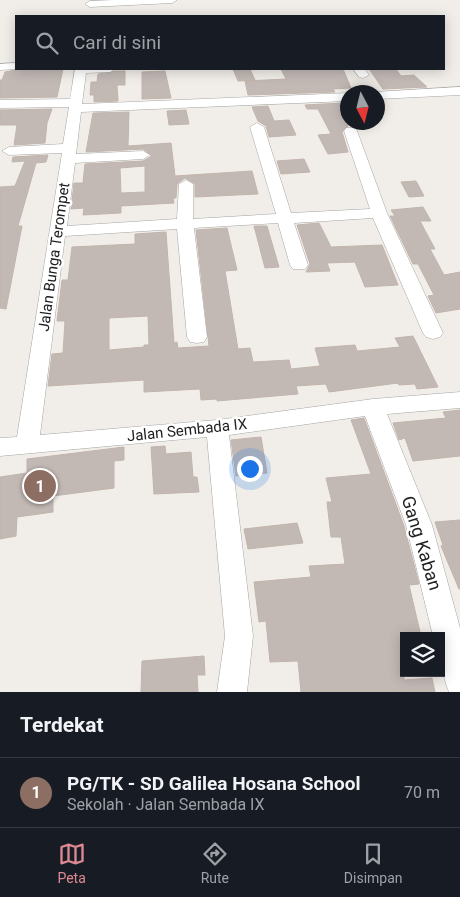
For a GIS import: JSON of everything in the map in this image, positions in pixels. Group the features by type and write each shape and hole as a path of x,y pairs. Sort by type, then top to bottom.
{"street":[{"path":"88,15 91,2 172,0"},
{"path":"0,66 15,66"},
{"name":"Jalan Bunga Terompet","path":"26,445 81,70"},
{"path":"385,95 460,91"},
{"path":"0,104 76,106 340,97"},
{"path":"257,127 299,265"},
{"path":"351,132 379,213 433,333"},
{"path":"9,151 69,154 143,154"},
{"path":"186,184 185,225 197,337"},
{"path":"58,231 379,213"},
{"name":"Jalan Sembada IX","path":"0,447 217,428 373,407 460,400"},
{"name":"Gang Kaban","path":"373,407 420,525 460,682"},
{"path":"217,428 239,636 232,692"}],"building":[{"path":"16,70 63,70 57,97 0,98 0,80 2,80 5,72"},
{"path":"233,70 250,70 255,80 238,81"},
{"path":"282,70 343,70 350,85 340,85 340,89 333,89 335,92 248,95 245,81 286,79"},
{"path":"370,70 397,70 401,76 414,75 427,87 385,89 385,85 380,85"},
{"path":"125,71 125,85 117,85 118,101 94,102 94,95 90,95 91,82 97,82 98,74"},
{"path":"165,71 171,98 142,99 142,72"},
{"path":"340,103 340,130 344,130 342,132 348,152 328,154 318,135 331,134 318,109 307,109 305,105"},
{"path":"268,106 274,121 289,120 296,135 269,137 266,126 258,121 252,107"},
{"path":"52,109 47,123 45,143 14,145 17,125 0,125 0,110"},
{"path":"186,110 189,124 169,125 167,111"},
{"path":"129,112 128,146 171,143 175,176 252,171 258,194 195,197 195,184 185,178 177,184 176,198 173,198 174,203 121,206 121,213 83,215 84,208 71,209 74,183 83,183 85,164 143,161 152,156 143,149 86,152 93,113","holes":["145,166 145,192 121,193 120,168"]},
{"path":"48,155 46,162 36,163 18,226 22,226 6,309 0,308 0,187 15,186 25,161 12,162 13,157"},
{"path":"304,159 310,172 281,174 277,161"},
{"path":"416,181 424,196 409,197 401,182"},
{"path":"423,207 431,221 420,221 435,249 430,249 444,275 460,272 460,309 436,313 428,296 434,295 418,264 413,264 390,216 395,216 391,210"},
{"path":"319,223 331,247 382,245 398,285 365,287 355,262 327,263 330,271 306,272 310,264 297,225"},
{"path":"254,226 267,226 279,267 265,268"},
{"path":"227,228 237,270 225,271 238,349 250,348 253,362 289,360 291,369 320,366 315,348 355,345 357,351 400,347 395,338 413,336 438,387 417,389 415,384 399,385 398,383 329,392 326,384 296,386 298,394 217,401 217,399 201,400 200,389 144,392 144,380 48,386 52,354 63,353 65,321 57,321 62,280 68,280 72,247 135,244 135,234 166,232 174,343 177,342 178,348 209,346 196,230","holes":["148,316 149,345 109,350 109,318"]},
{"path":"460,410 460,456 413,461 405,438 399,440 393,423 446,418 443,412"},
{"path":"364,418 404,526 419,584 409,585 420,632 400,632 400,677 404,677 404,680 432,678 435,692 301,692 298,661 270,662 266,621 259,622 254,582 311,577 309,566 345,564 341,537 331,537 327,502 332,502 326,478 371,474 351,420"},
{"path":"261,437 267,473 236,476 231,440"},
{"path":"165,446 166,454 191,452 193,477 197,477 199,492 154,494 151,447"},
{"path":"124,447 124,460 114,461 114,488 53,496 53,512 17,517 16,536 0,539 0,477 27,473 27,459"},
{"path":"460,520 459,589 441,546 443,545 435,522"},
{"path":"297,523 303,543 248,549 244,529"},
{"path":"204,656 205,675 197,675 198,692 141,692 142,661"}],"place":[{"name":"PG/TK - SD Galilea Hosana School","path":"40,486"}]}
